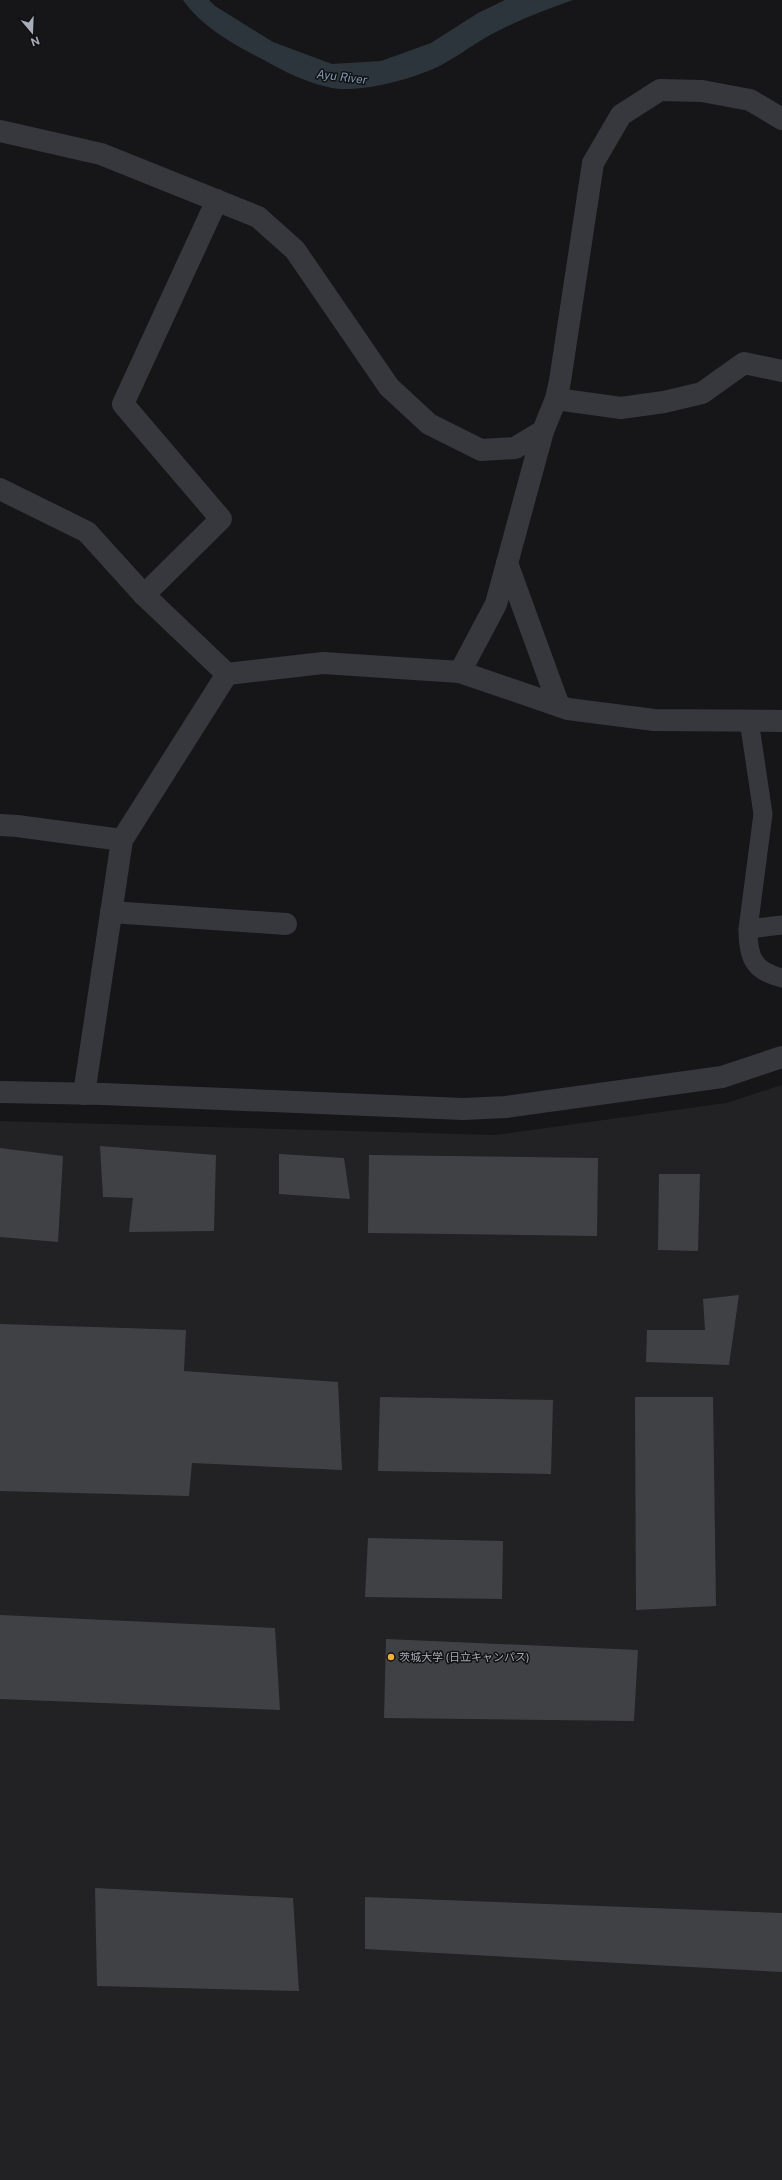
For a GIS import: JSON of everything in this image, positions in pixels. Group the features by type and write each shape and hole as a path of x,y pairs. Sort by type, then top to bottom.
{"street":[{"path":"460,672 496,604 543,431 556,399 593,163 620,115 660,90 702,91 750,100 782,119"},
{"path":"0,131 101,154 258,217 295,250 389,387 429,424 481,450 515,448 543,431"},
{"path":"144,595 221,519 123,404 217,200"},
{"path":"556,399 621,408 664,402 702,393 744,363 782,371"},
{"path":"0,489 87,532 144,595 227,674 323,664 460,672 568,709 654,720 782,721"},
{"path":"507,563 560,706"},
{"path":"84,1094 122,840 227,674"},
{"path":"0,825 122,840"},
{"path":"111,912 286,924"},
{"path":"0,1092 463,1109 506,1107 722,1077 782,1057"}],"lane":[{"path":"749,720 763,814 748,929 748,951 755,965 773,976 782,978"},
{"path":"748,929 782,925"}],"shaded area":[{"name":"茨城大学 (日立キャンパス)","path":"782,1085 782,2180 0,2180 0,1121 495,1135 726,1103"}],"water":[{"name":"Ayu River","path":"183,0 209,0 215,6 273,42 332,64 381,61 431,43 478,13 505,0 573,0 502,29 432,70 388,84 373,87 344,89 322,86 304,80 240,48 199,18"}],"building":[{"path":"100,1146 216,1155 214,1231 129,1232 133,1198 103,1197"},
{"path":"0,1148 63,1156 58,1242 0,1237"},
{"path":"279,1154 344,1158 350,1199 279,1194"},
{"path":"369,1155 598,1158 597,1236 368,1233"},
{"path":"659,1174 700,1174 698,1251 658,1250"},
{"path":"739,1295 729,1365 646,1362 647,1330 705,1330 703,1299"},
{"path":"0,1324 186,1330 184,1371 338,1382 342,1470 192,1463 189,1496 0,1491"},
{"path":"380,1397 553,1400 551,1474 378,1471"},
{"path":"635,1397 713,1397 716,1606 636,1610"},
{"path":"368,1538 503,1541 502,1599 365,1597"},
{"path":"0,1615 275,1628 280,1710 0,1699"},
{"path":"386,1639 638,1650 634,1721 384,1718"},
{"path":"95,1888 293,1898 299,1991 97,1986"},
{"path":"365,1897 782,1913 782,1972 365,1949"}],"place":[{"name":"茨城大学 (日立キャンパス)","path":"391,1657"}]}
